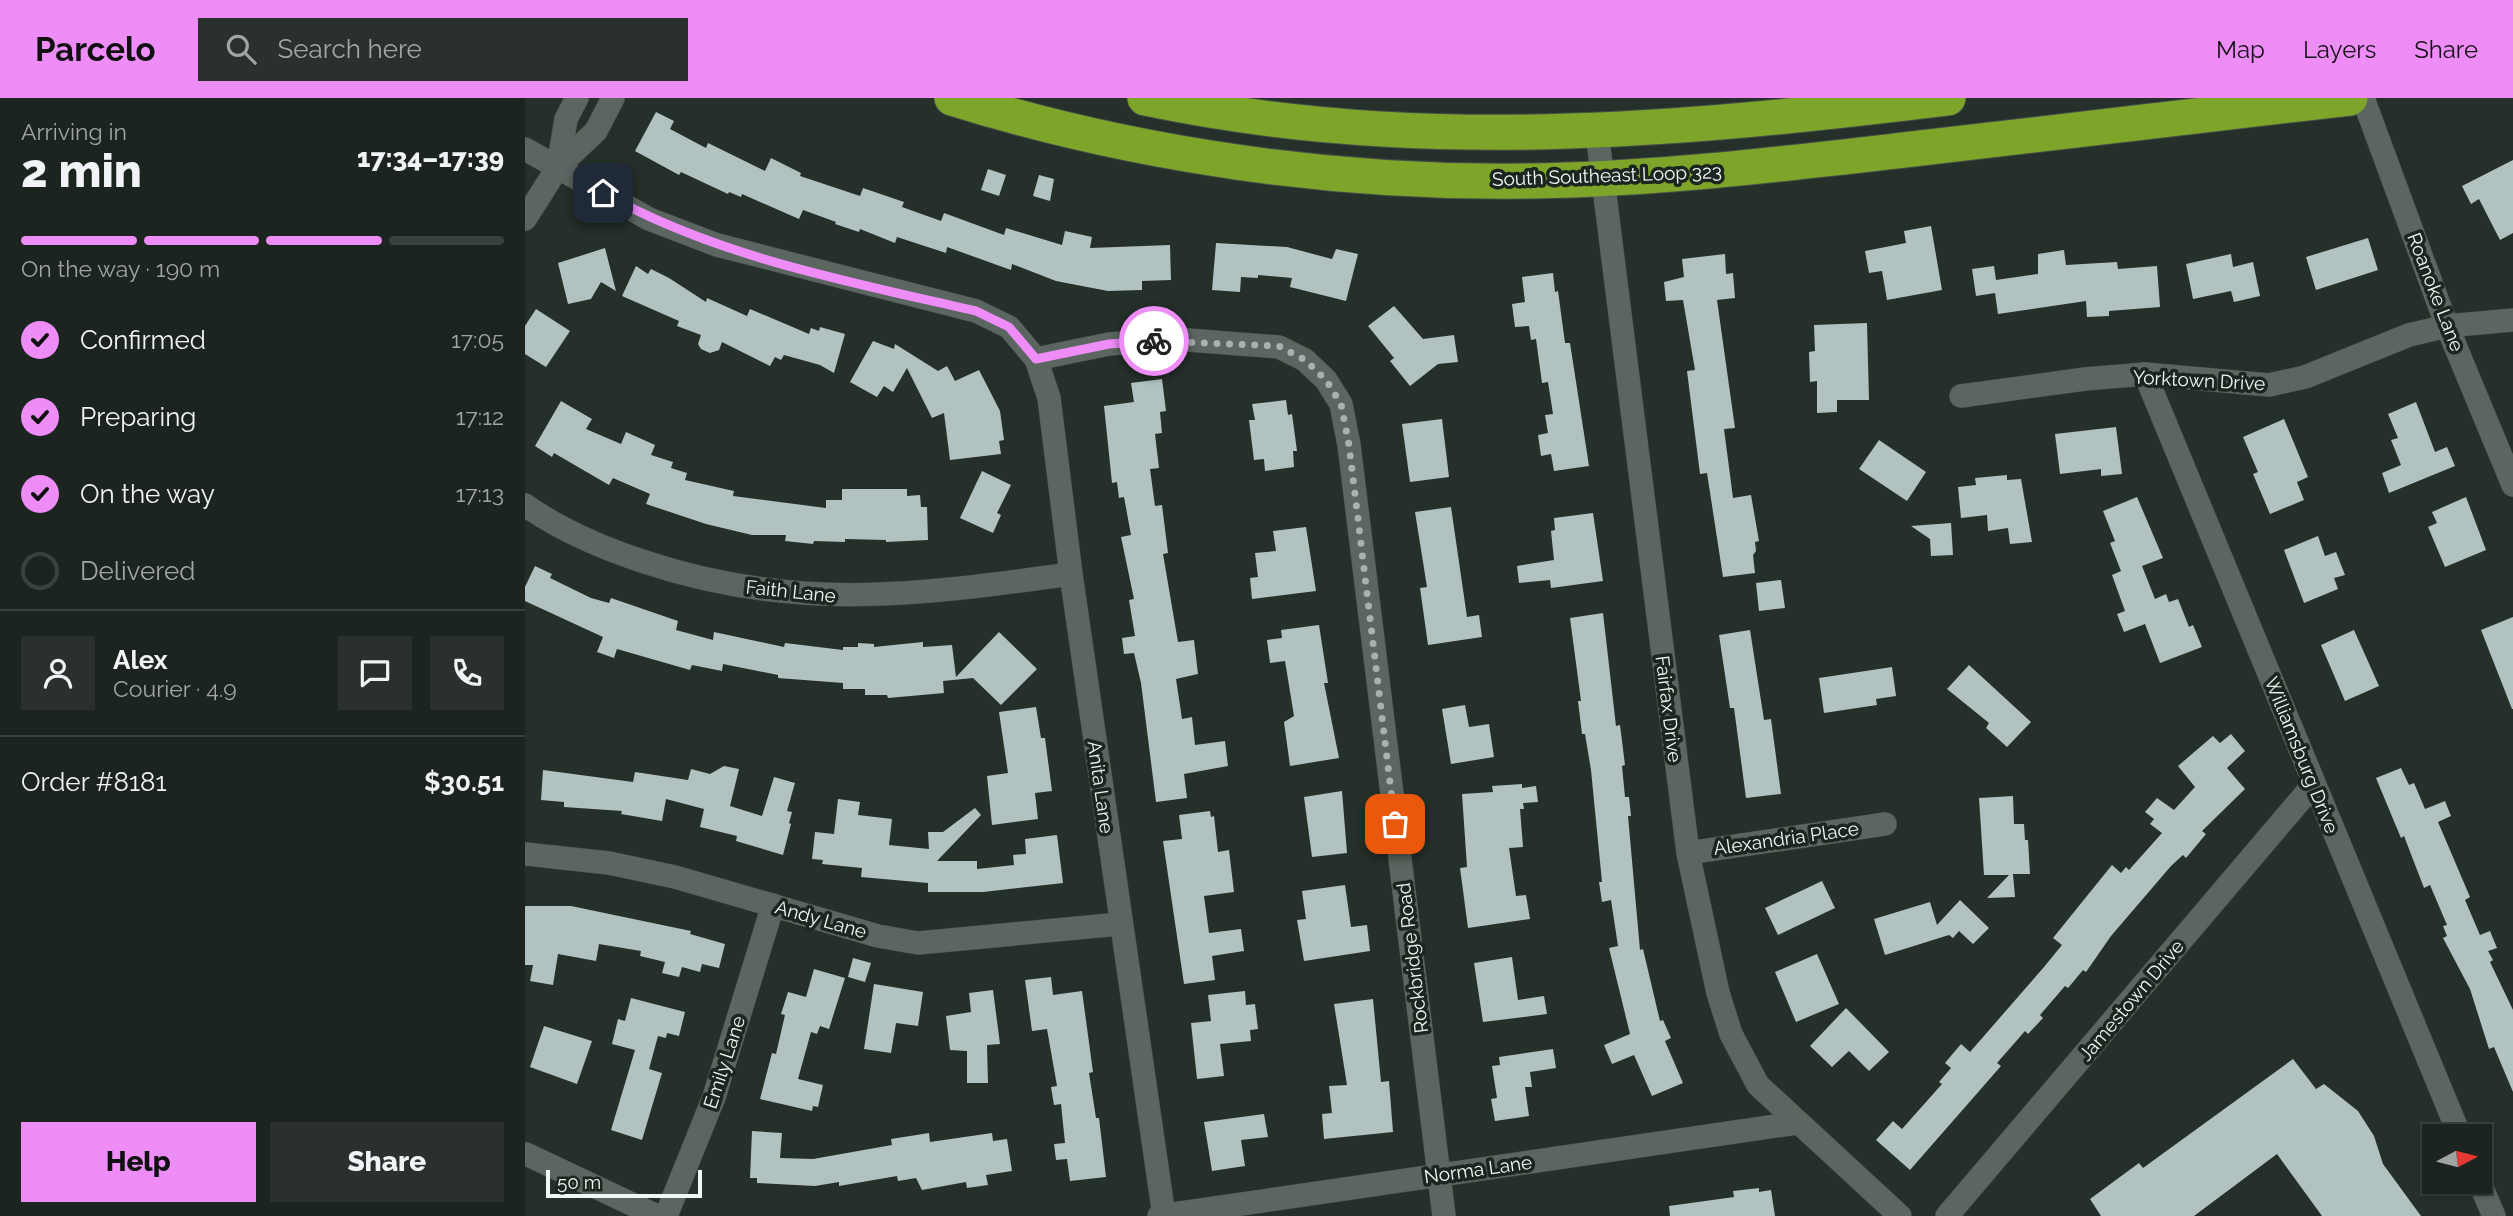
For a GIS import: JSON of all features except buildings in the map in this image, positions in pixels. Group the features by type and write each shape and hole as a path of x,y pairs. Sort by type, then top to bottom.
{"highway":[{"name":"South Southeast Loop 323","path":"952,98 1075,131 1160,148 1289,168 1469,180 1666,177 2350,98"},
{"path":"1145,98 1244,106 1411,131 1529,134 1597,132 1794,117 1948,98"}],"street":[{"path":"558,167 566,119 577,98"},
{"path":"525,219 558,167 596,131 613,98"},
{"name":"Roanoke Lane","path":"2363,98 2447,326 2513,485"},
{"name":"Fairfax Drive","path":"1597,132 1688,853 1718,993 1731,1034 1758,1085 1900,1216"},
{"path":"525,149 649,219 717,245 976,311 1009,327 1036,359"},
{"name":"Yorktown Drive","path":"1961,396 2085,379 2145,374 2244,385 2269,384 2305,377 2409,335 2447,326 2513,320"},
{"name":"Rockbridge Road","path":"1036,359 1109,344 1175,339 1279,346 1305,360 1326,380 1341,404 1349,445 1444,1216"},
{"name":"Anita Lane","path":"1036,359 1049,398 1071,574 1163,1216"},
{"name":"Williamsburg Drive","path":"2145,374 2456,1124"},
{"name":"Faith Lane","path":"525,505 551,524 613,551 670,570 756,590 855,597 940,592 1071,574"},
{"name":"Jamestown Drive","path":"1947,1216 2314,784"},
{"name":"Alexandria Place","path":"1688,853 1885,824"},
{"name":"Andy Lane","path":"525,854 609,863 675,877 878,936 918,943 1120,924"},
{"name":"Emily Lane","path":"666,1216 714,1097 773,905"},
{"name":"Norma Lane","path":"1163,1216 1797,1123"},
{"path":"526,1154 657,1216"},
{"path":"2485,1194 2494,1216"}],"way so far":[{"path":"1154,341 1175,339 1279,346 1305,360 1326,380 1341,404 1349,445 1395,824"}],"route":[{"path":"603,193 649,219 717,245 976,311 1009,327 1036,359 1109,344 1154,341"}]}
